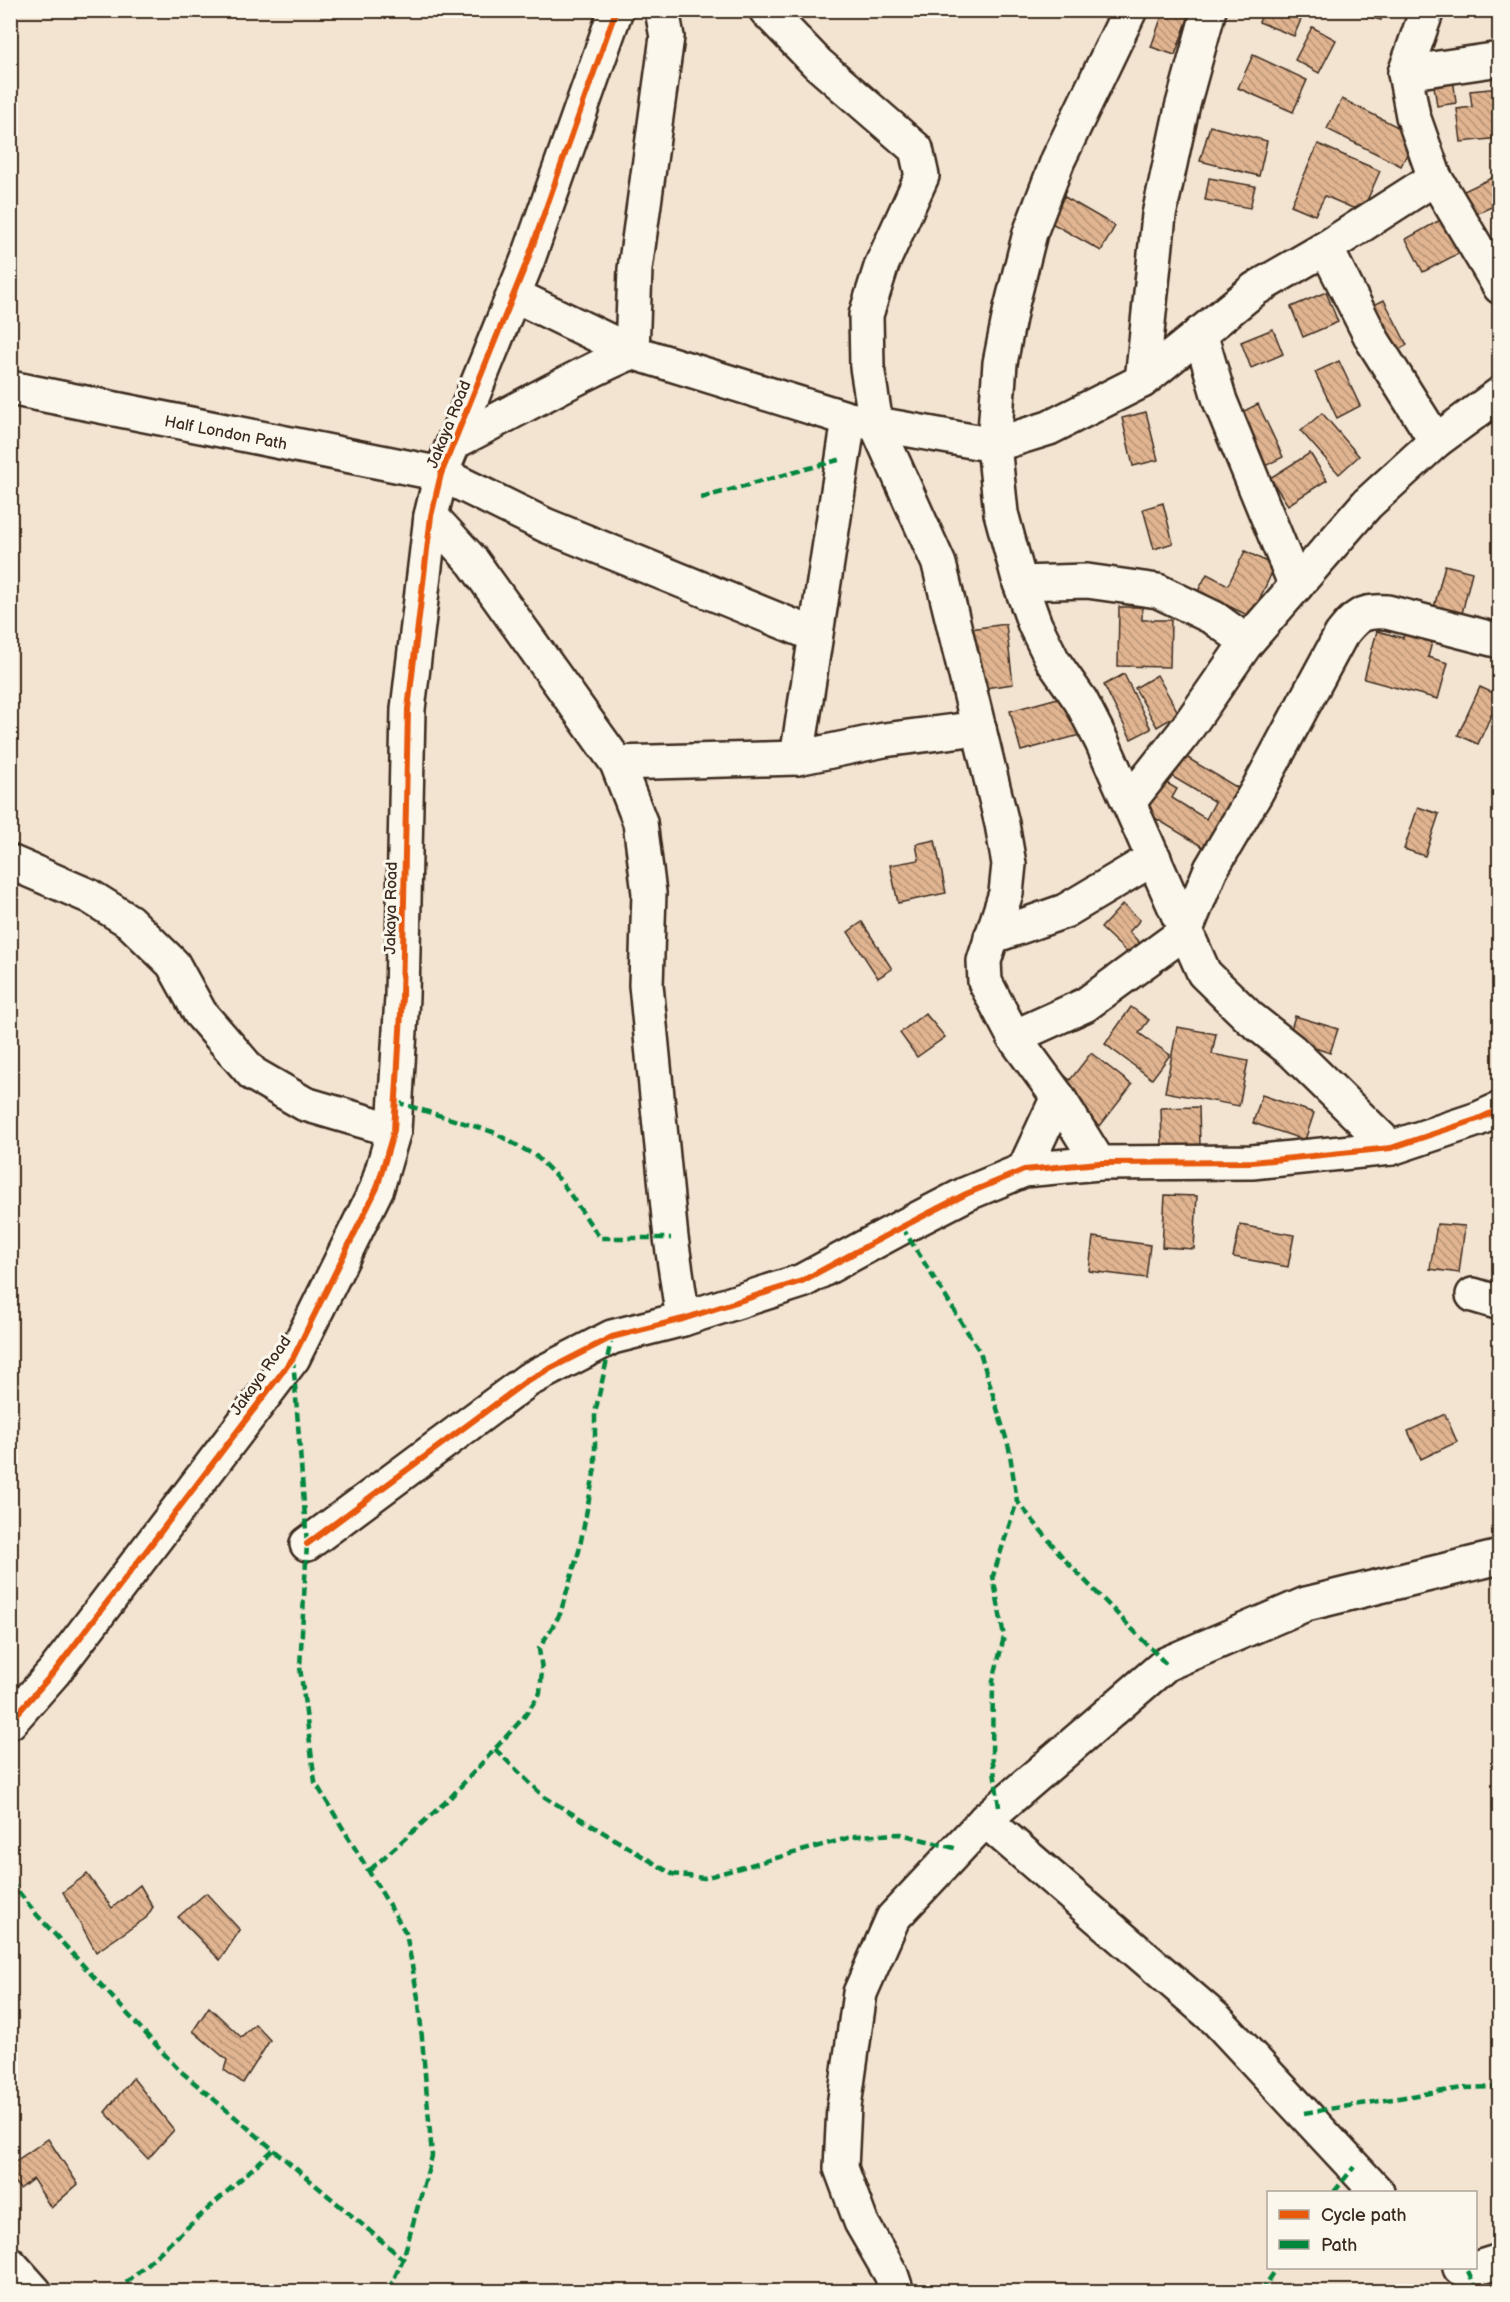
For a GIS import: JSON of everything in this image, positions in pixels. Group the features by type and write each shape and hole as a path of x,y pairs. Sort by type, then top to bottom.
{"street":[{"name":"Jakaya Road","path":"10,1722 54,1672 293,1358 377,1188 394,1130 402,997 408,709 430,516 441,474 514,295 616,10"},
{"path":"632,352 635,268 667,37 662,10"},
{"path":"766,10 817,63 916,149 922,176 882,264 866,315 867,367 862,422 815,635 797,758"},
{"path":"1130,10 1058,160 1030,233 1000,363 994,445 1001,513 1020,583 1035,625 1053,661 1081,701 1102,742 1204,973 1250,1018 1292,1051 1391,1148"},
{"path":"1142,381 1159,215 1182,108 1209,10"},
{"path":"1427,10 1406,72 1413,116 1435,178 1500,287"},
{"path":"1406,72 1500,59"},
{"path":"514,295 632,352 862,422 994,445 1049,428 1142,381 1255,289 1326,248 1435,178"},
{"path":"1326,248 1373,341 1436,441"},
{"path":"1200,333 1220,401 1296,586"},
{"path":"455,442 586,372 632,352"},
{"name":"Half London Path","path":"10,388 441,474 545,525 815,635"},
{"path":"1129,802 1183,734 1247,642 1366,504 1436,441 1500,394"},
{"path":"862,422 939,564 1009,864 1006,893 984,962 985,982 1014,1037 1058,1097 1099,1163"},
{"path":"430,516 473,562 617,763 640,822 649,893 646,985 670,1238 683,1319"},
{"path":"1020,583 1087,581 1158,591 1214,618 1247,642"},
{"path":"1014,1037 1085,1005 1185,932 1211,869 1257,791 1341,635 1354,618 1371,611 1387,612 1500,641"},
{"path":"617,763 797,758 884,740 979,728"},
{"path":"991,937 1065,911 1154,858"},
{"path":"10,862 89,896 129,921 173,964 200,1013 253,1074 305,1104 394,1130"},
{"path":"1024,1170 1058,1097"},
{"path":"307,1544 528,1380 612,1337 683,1319 802,1281 966,1194 1024,1170 1099,1163 1252,1162 1391,1148 1478,1119 1500,1109"},
{"path":"897,2292 891,2274 861,2222 841,2168 844,2106 860,1993 893,1918 985,1820 1166,1664 1306,1604 1500,1557"},
{"path":"985,1820 1217,2020 1375,2191"},
{"path":"1477,2268 1500,2260"},
{"path":"10,2264 35,2292"}],"building":[{"path":"1164,10 1183,10 1190,13 1175,55 1151,47"},
{"path":"1264,10 1282,12 1283,10 1305,10 1294,36 1259,22"},
{"path":"1341,10 1384,10 1381,20"},
{"path":"1312,27 1336,40 1319,73 1295,60"},
{"path":"1253,55 1307,80 1293,112 1238,88"},
{"path":"1453,76 1456,103 1437,106 1433,79"},
{"path":"1500,88 1500,138 1461,142 1457,109 1472,107 1470,91"},
{"path":"1342,99 1416,136 1401,166 1327,129"},
{"path":"1210,126 1267,141 1259,176 1200,161"},
{"path":"1318,144 1380,171 1362,212 1325,196 1315,215 1291,205"},
{"path":"1498,175 1500,203 1476,214 1464,191"},
{"path":"1209,178 1255,186 1250,208 1205,200"},
{"path":"1063,196 1115,226 1101,251 1048,221"},
{"path":"1449,215 1467,249 1423,272 1406,239"},
{"path":"1326,292 1338,322 1303,337 1291,307"},
{"path":"1384,300 1407,345 1390,355 1366,309"},
{"path":"1273,329 1283,354 1251,368 1241,342"},
{"path":"1339,361 1360,406 1337,418 1315,372"},
{"path":"1258,404 1283,457 1261,468 1236,415"},
{"path":"1146,412 1158,460 1133,466 1122,418"},
{"path":"1322,413 1359,456 1339,474 1301,431"},
{"path":"1310,453 1327,480 1288,505 1270,478"},
{"path":"1163,503 1173,543 1154,549 1143,509"},
{"path":"1245,551 1275,566 1251,617 1198,591 1207,574 1228,585"},
{"path":"1445,565 1472,572 1459,626 1431,619"},
{"path":"1119,607 1142,607 1142,620 1171,620 1170,667 1118,666"},
{"path":"1006,624 1013,684 978,689 970,629"},
{"path":"1377,631 1403,638 1405,631 1433,639 1428,657 1448,663 1438,699 1364,679"},
{"path":"1124,674 1151,729 1131,739 1104,685"},
{"path":"1157,675 1179,714 1157,727 1135,688"},
{"path":"1480,687 1500,696 1478,744 1458,735"},
{"path":"1069,695 1080,735 1021,751 1010,711"},
{"path":"1181,754 1243,791 1208,850 1140,809 1158,778 1177,789 1172,798 1206,819 1215,802 1168,774"},
{"path":"1418,807 1439,814 1425,856 1404,849"},
{"path":"935,840 946,893 898,903 890,865 919,860 916,844"},
{"path":"1123,904 1140,920 1129,932 1143,946 1133,958 1101,928"},
{"path":"862,922 892,969 878,978 848,932"},
{"path":"1131,1007 1149,1020 1139,1033 1170,1055 1152,1079 1105,1044"},
{"path":"925,1013 945,1037 917,1057 900,1033"},
{"path":"1295,1016 1338,1029 1330,1053 1288,1039"},
{"path":"1177,1027 1216,1034 1212,1054 1248,1061 1239,1106 1165,1092"},
{"path":"1091,1053 1132,1085 1100,1126 1051,1088 1062,1073 1070,1080"},
{"path":"1262,1095 1314,1113 1305,1140 1253,1123"},
{"path":"1199,1107 1200,1146 1162,1147 1161,1108"},
{"path":"1165,1195 1197,1196 1194,1249 1162,1247"},
{"path":"1437,1224 1465,1226 1459,1273 1430,1269"},
{"path":"1240,1225 1294,1235 1288,1267 1233,1257"},
{"path":"1093,1237 1150,1245 1146,1278 1089,1271"},
{"path":"1445,1414 1457,1442 1421,1459 1408,1431"},
{"path":"87,1874 112,1908 140,1885 153,1907 146,1918 96,1952 63,1892"},
{"path":"206,1893 240,1930 220,1960 178,1917"},
{"path":"209,2007 241,2037 255,2024 270,2040 243,2083 224,2070 227,2060 193,2031"},
{"path":"10,2043 18,2055 10,2060"},
{"path":"133,2078 174,2130 148,2159 105,2112"},
{"path":"48,2139 78,2184 51,2208 33,2179 20,2189 10,2177 10,2165"}],"marked path":[{"path":"701,498 842,459"},
{"path":"396,1102 493,1132 536,1156 561,1181 600,1238 671,1238"},
{"path":"902,1227 980,1352 1009,1448 1017,1501 1065,1560 1166,1664"},
{"path":"370,1870 450,1798 524,1717 540,1693 542,1670 539,1649 560,1614 579,1551 595,1468 595,1413 612,1337"},
{"path":"293,1358 307,1544 300,1667 315,1782 406,1933 419,2003 432,2156 403,2259 388,2292"},
{"path":"999,1807 992,1755 993,1681 1004,1637 993,1576 1017,1501"},
{"path":"495,1749 543,1796 672,1874 704,1878 855,1836 901,1834 958,1849"},
{"path":"10,1881 37,1915 178,2069 403,2259"},
{"path":"1304,2113 1462,2088 1500,2087"},
{"path":"116,2292 274,2149"},
{"path":"1335,2191 1354,2167"},
{"path":"1261,2292 1276,2269"},
{"path":"1468,2271 1478,2292"}],"cycle path":[{"path":"10,1722 54,1672 293,1358 377,1188 394,1130 402,997 408,709 431,516 441,474 528,259 616,10"},
{"path":"307,1544 528,1380 612,1337 683,1319 802,1281 966,1194 1024,1170 1099,1163 1252,1162 1391,1148 1478,1119 1500,1109"}]}
